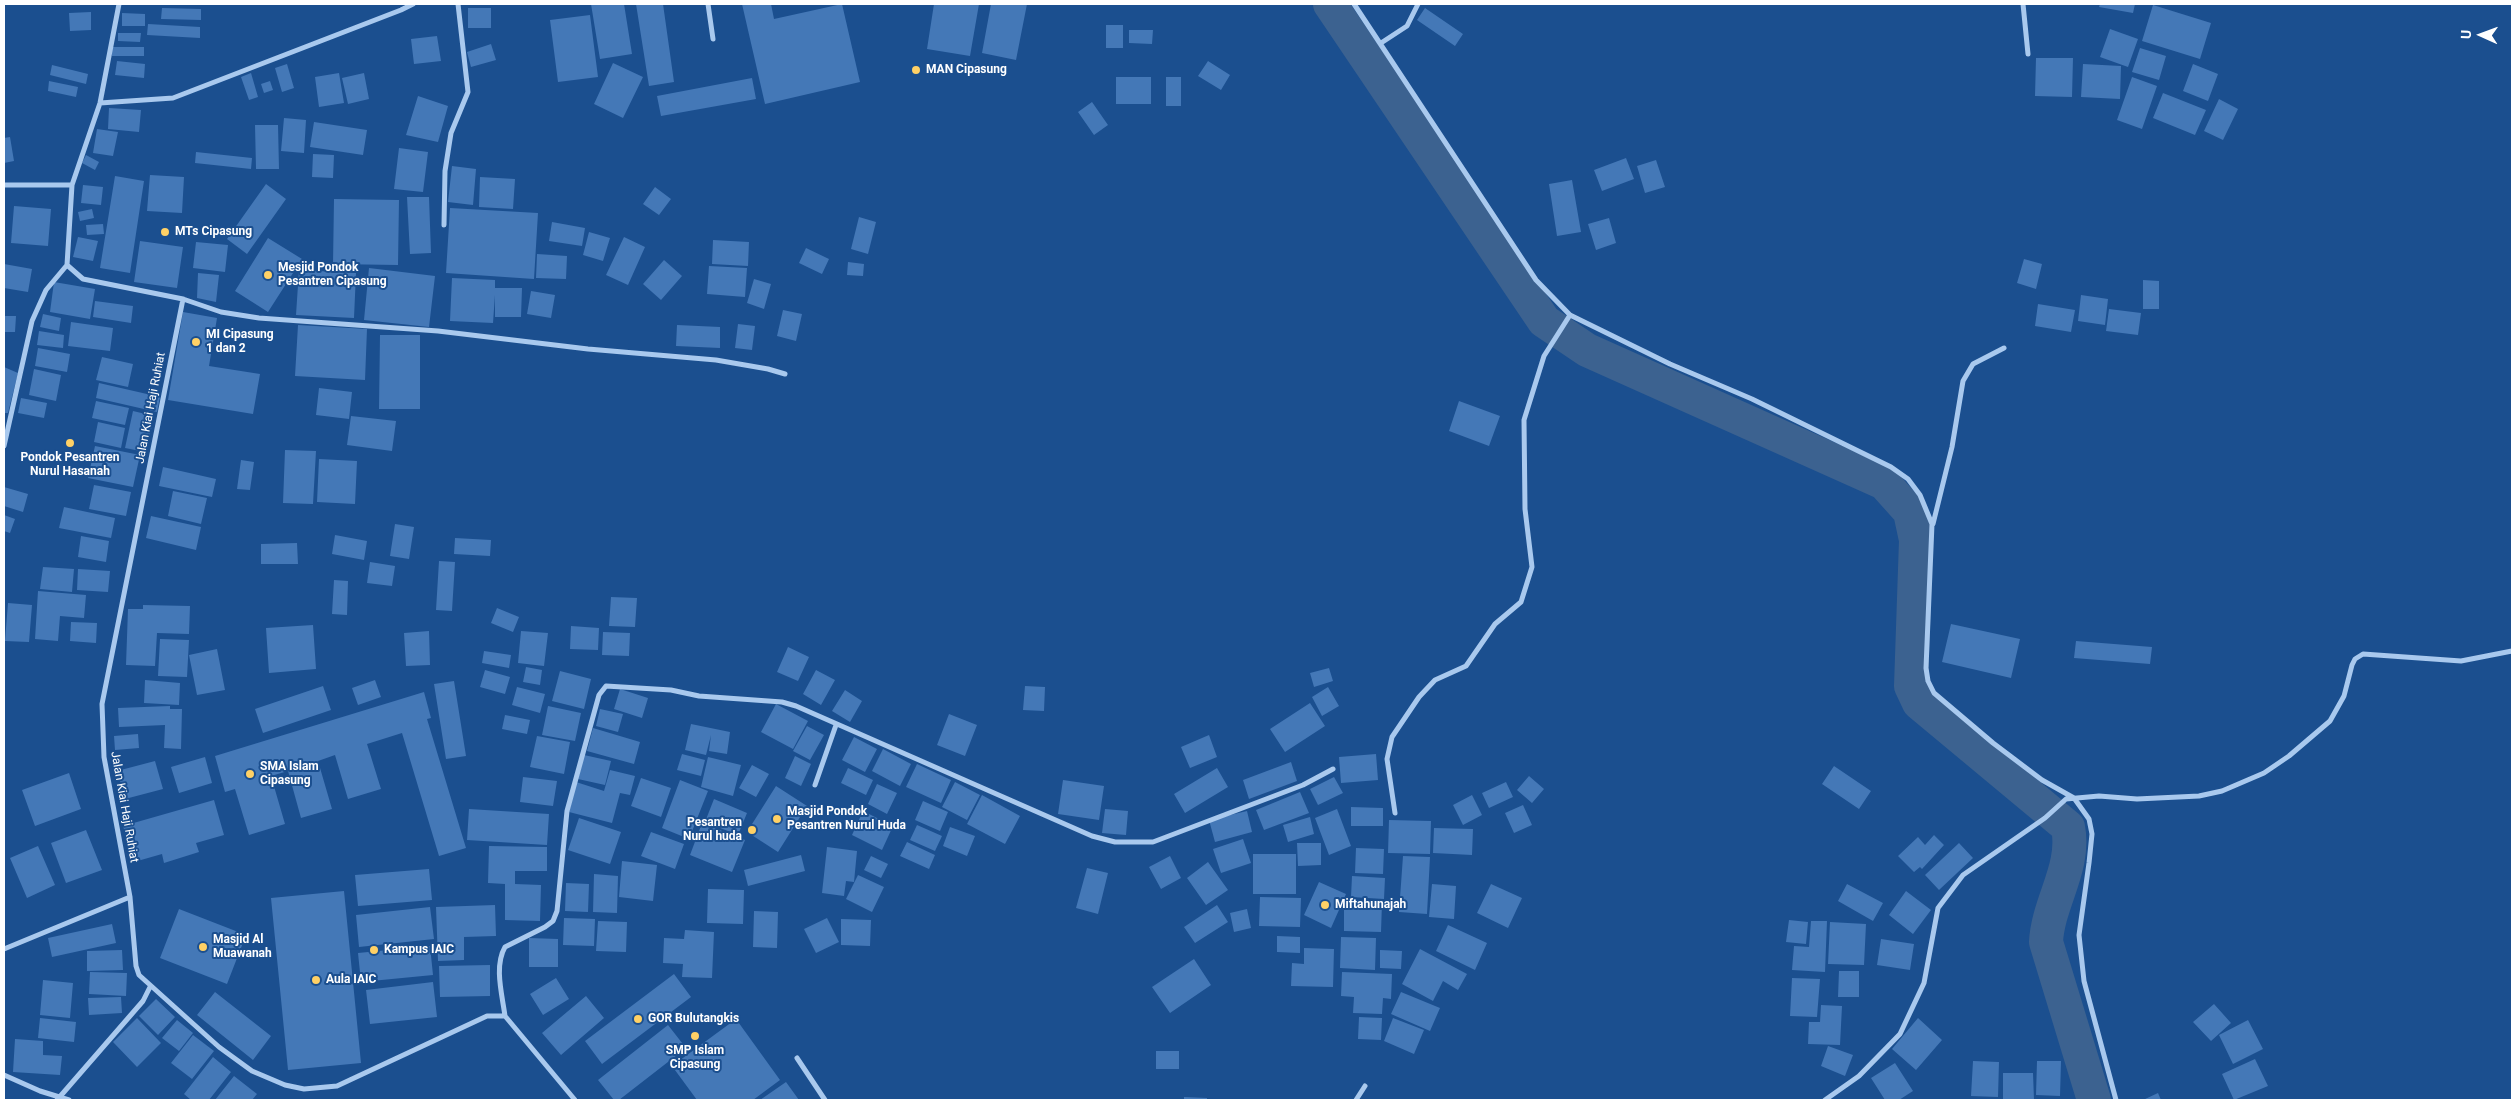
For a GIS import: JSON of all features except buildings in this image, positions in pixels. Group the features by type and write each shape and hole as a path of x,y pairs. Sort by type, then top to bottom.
{"street":[{"path":"4,446 32,321 46,290 67,264 72,185 100,103 119,4"},
{"path":"100,103 173,98 413,4"},
{"path":"444,225 444,171 451,133 468,92 458,4"},
{"path":"708,4 713,39"},
{"path":"1354,4 1536,280 1570,315 1670,364 1752,399 1891,467 1908,479 1920,495 1932,524"},
{"path":"1381,43 1407,26 1418,4"},
{"path":"2023,4 2028,54"},
{"path":"4,185 72,185"},
{"path":"67,264 83,279 183,300 221,312 259,318 438,331 716,360 768,369 785,374"},
{"name":"Jalan Kiai Haji Ruhiat","path":"183,300 102,704 104,757 130,897 136,966 139,975 150,987 219,1047 252,1071 285,1085 304,1090 337,1086 486,1016 505,1016"},
{"path":"1395,813 1387,759 1392,737 1419,697 1435,680 1466,666 1494,624 1521,602 1532,568 1525,509 1524,420 1544,356 1570,315"},
{"path":"2004,348 1973,364 1963,381 1952,447 1932,524 1926,668 1928,681 1934,693 1993,743 2042,780 2074,798 2089,819 2092,834 2079,935 2084,981 2116,1100"},
{"path":"1825,1100 1859,1076 1900,1034 1924,983 1938,908 1963,875 2045,818 2062,802 2074,798 2169,798 2199,796 2222,791 2264,773 2289,756 2330,721 2344,696 2352,665 2355,659 2363,654 2461,661 2512,651"},
{"path":"574,1100 505,1016 500,967 501,954 505,947 553,921 557,911 567,811 599,695 606,686 672,690 699,696 782,702 1092,836 1115,842 1153,842 1303,785 1333,769"},
{"path":"815,785 836,725"},
{"path":"4,949 130,897"},
{"path":"58,1099 142,1001 150,987"},
{"path":"797,1058 826,1100"},
{"path":"4,1075 58,1099 69,1100"},
{"path":"1356,1100 1365,1086"}],"waterway":[{"path":"1330,4 1544,321 1587,350 1884,483 1910,512 1916,540 1911,686 1919,703 2068,827 2068,857 2051,913 2046,942 2094,1100"}],"place":[{"name":"MAN Cipasung","path":"916,70"},
{"name":"MTs Cipasung","path":"165,232"},
{"name":"Mesjid Pondok Pesantren Cipasung","path":"268,275"},
{"name":"MI Cipasung 1 dan 2","path":"196,342"},
{"name":"Pondok Pesantren Nurul Hasanah","path":"70,443"},
{"name":"SMA Islam Cipasung","path":"250,774"},
{"name":"Masjid Pondok Pesantren Nurul Huda","path":"777,819"},
{"name":"Pesantren Nurul huda","path":"752,830"},
{"name":"Miftahunajah","path":"1325,905"},
{"name":"Masjid Al Muawanah","path":"203,947"},
{"name":"Kampus IAIC","path":"374,950"},
{"name":"Aula IAIC","path":"316,980"},
{"name":"GOR Bulutangkis","path":"638,1019"},
{"name":"SMP Islam Cipasung","path":"695,1036"}]}
